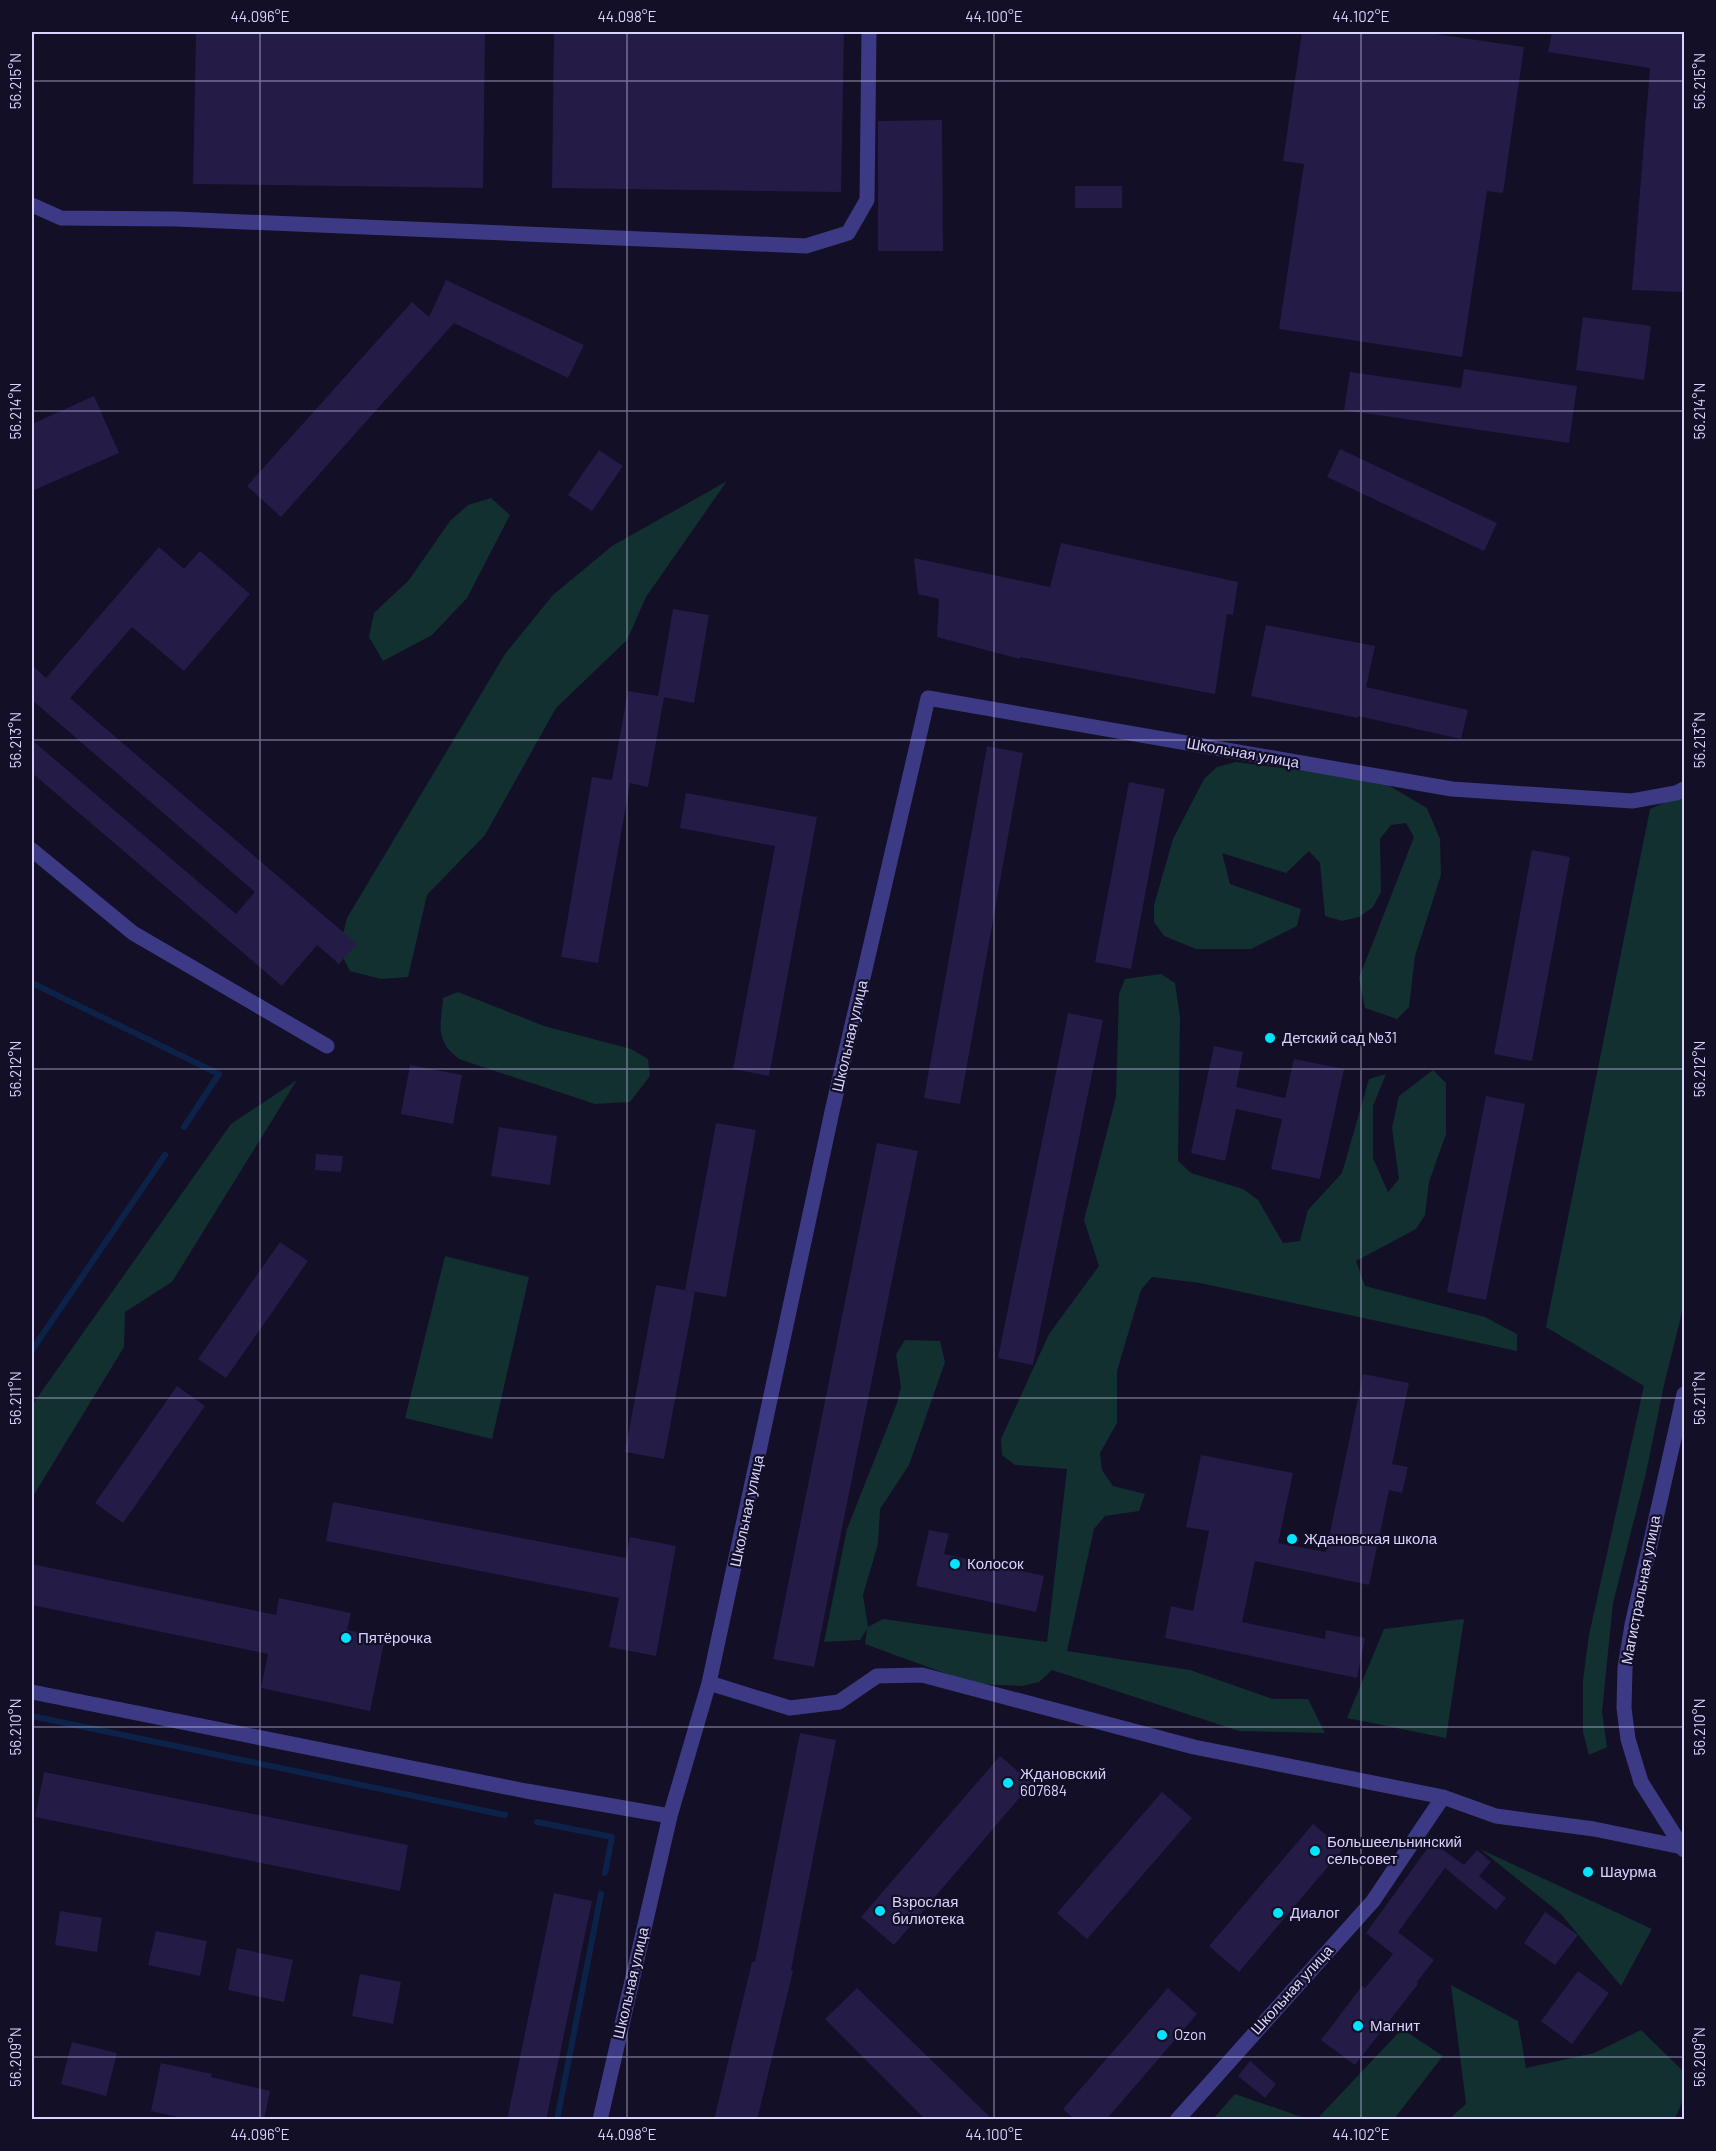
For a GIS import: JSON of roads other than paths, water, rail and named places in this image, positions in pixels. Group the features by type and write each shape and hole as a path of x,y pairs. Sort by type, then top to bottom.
{"street":[{"path":"32,205 61,218 176,219 806,246 848,233 867,200 869,32"},
{"name":"Школьная улица","path":"600,2120 670,1816 709,1683 833,1107 928,698 1452,789 1632,801 1684,789"},
{"path":"32,850 133,933 327,1046"},
{"name":"Магистральная улица","path":"1683,1849 1641,1782 1628,1739 1624,1708 1625,1668 1643,1566 1684,1394"},
{"path":"709,1683 790,1708 839,1702 877,1676 922,1676 1194,1747 1443,1797 1496,1816 1594,1828 1683,1849"},
{"path":"32,1692 515,1789 670,1816"},
{"name":"Школьная улица","path":"1177,2120 1372,1901 1443,1797"}],"waterway":[{"path":"32,983 219,1074 184,1127"},
{"path":"32,1350 165,1155"},
{"path":"32,1716 505,1815"},
{"path":"537,1822 612,1837 605,1873"},
{"path":"557,2120 601,1894"}],"place":[{"name":"Детский сад №31","path":"1270,1038"},
{"name":"Ждановская школа","path":"1292,1539"},
{"name":"Колосок","path":"955,1564"},
{"name":"Пятёрочка","path":"346,1638"},
{"name":"Ждановский 607684","path":"1008,1783"},
{"name":"Большеельнинский сельсовет","path":"1315,1851"},
{"name":"Шаурма","path":"1588,1872"},
{"name":"Взрослая билиотека","path":"880,1911"},
{"name":"Диалог","path":"1278,1913"},
{"name":"Магнит","path":"1358,2026"},
{"name":"Ozon","path":"1162,2035"}]}
